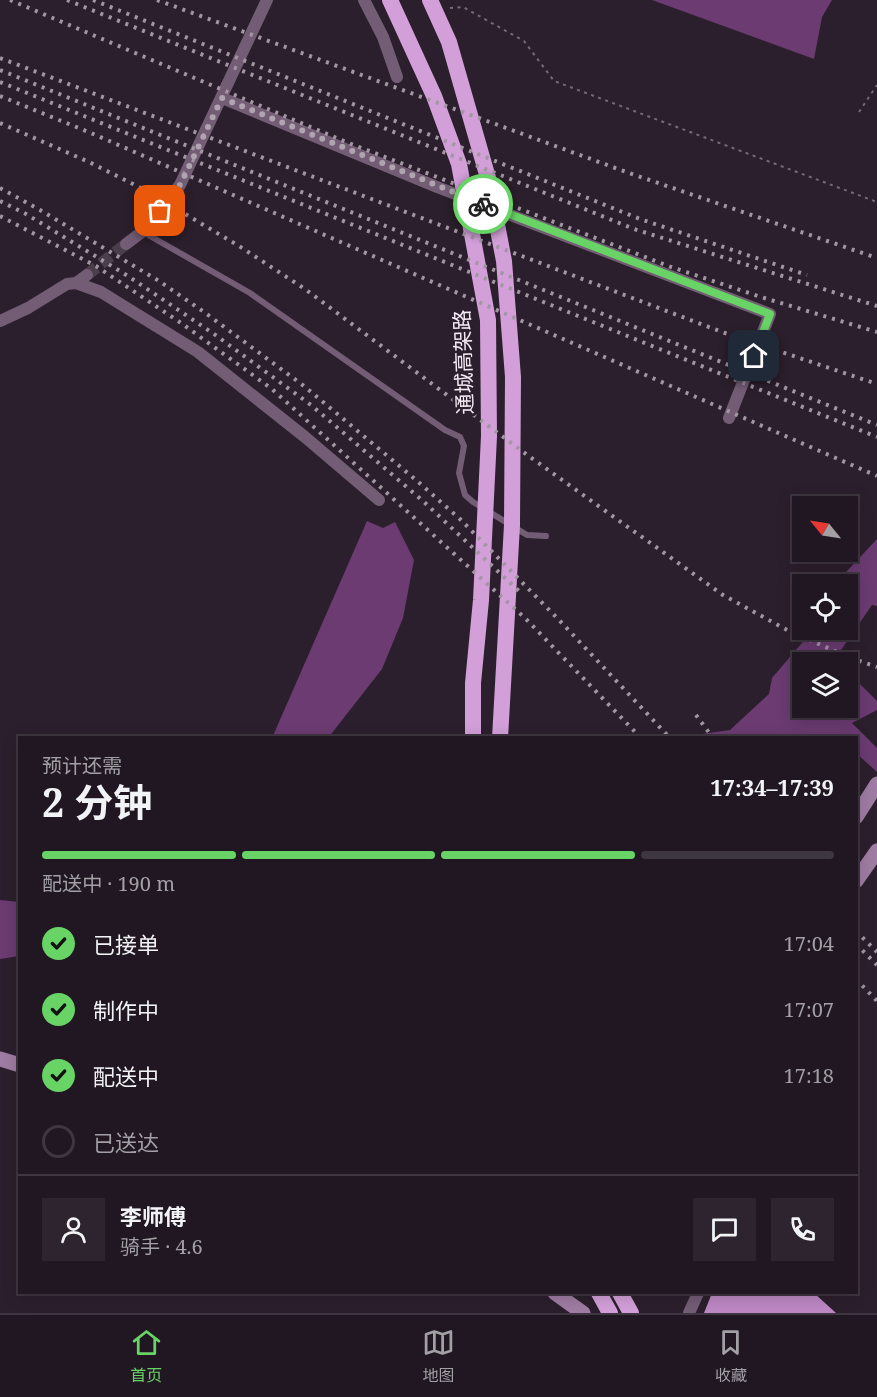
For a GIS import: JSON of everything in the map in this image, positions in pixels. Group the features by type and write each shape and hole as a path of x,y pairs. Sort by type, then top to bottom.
{"highway":[{"name":"通城高架路","path":"390,0 434,96 459,164 488,320 489,436 481,600 473,683 473,736"},
{"path":"435,4 449,42 488,178 504,261 513,377 512,525 500,736"},
{"path":"600,1294 610,1313"},
{"path":"621,1294 631,1313"}],"main road":[{"path":"858,814 877,784"},
{"path":"858,878 877,851"},
{"path":"0,1059 18,1064"},
{"path":"556,1294 583,1313"},
{"path":"621,1313 627,1294"},
{"path":"621,1313 632,1294"}],"street":[{"path":"126,244 142,232 180,185 267,0"},
{"path":"364,0 383,37 398,76"},
{"path":"222,98 437,187 770,314 729,418"},
{"path":"76,283 87,275"},
{"path":"0,321 28,308 68,284 76,283 101,292 198,352 380,500"},
{"path":"689,1313 698,1294"}],"lane":[{"path":"142,232 250,292 445,430 460,437 464,446 459,473 465,495 527,536 546,536"}],"path":[{"path":"435,4 463,7 524,41 554,81 877,201"},
{"path":"859,111 877,85"}],"shaded area":[{"path":"652,0 832,0 822,17 814,59"},
{"path":"367,521 383,528 395,522 414,560 403,618 382,669 330,736 273,736"},
{"path":"877,539 877,606 872,605 858,625 858,574 844,574 858,562"},
{"path":"804,640 848,640 842,652 794,652"},
{"path":"792,655 792,718 858,718 858,681 877,701 877,710 852,723 877,748 877,772 858,755 858,736 694,736 730,730 769,694 772,678"},
{"path":"0,900 18,902 18,956 0,959"}],"building":[{"path":"712,1294 815,1294 836,1313 704,1313"}],"tunnel":[{"path":"87,275 126,244"}],"railway":[{"path":"10,0 346,142 671,267 877,332"},
{"path":"67,0 634,229 877,306"},
{"path":"93,0 640,219 807,275"},
{"path":"157,0 629,173 877,258"},
{"path":"0,58 722,332 877,384"},
{"path":"0,70 877,425"},
{"path":"0,82 877,437"},
{"path":"0,96 91,133 877,476"},
{"path":"0,123 89,162 143,189 239,246 305,289 530,457 723,595 789,631 877,667"},
{"path":"0,188 159,281 304,386 460,519 668,736"},
{"path":"0,201 26,214 128,276 214,334 311,405 423,501 521,593"},
{"path":"0,216 96,266 181,323 272,389 525,618 639,736"},
{"path":"696,715 712,736"},
{"path":"858,933 877,952"},
{"path":"858,946 877,965"},
{"path":"858,981 877,1001"}],"way so far":[{"path":"160,211 180,185 222,98 483,204"}],"route":[{"path":"483,204 770,314 754,356"}]}
